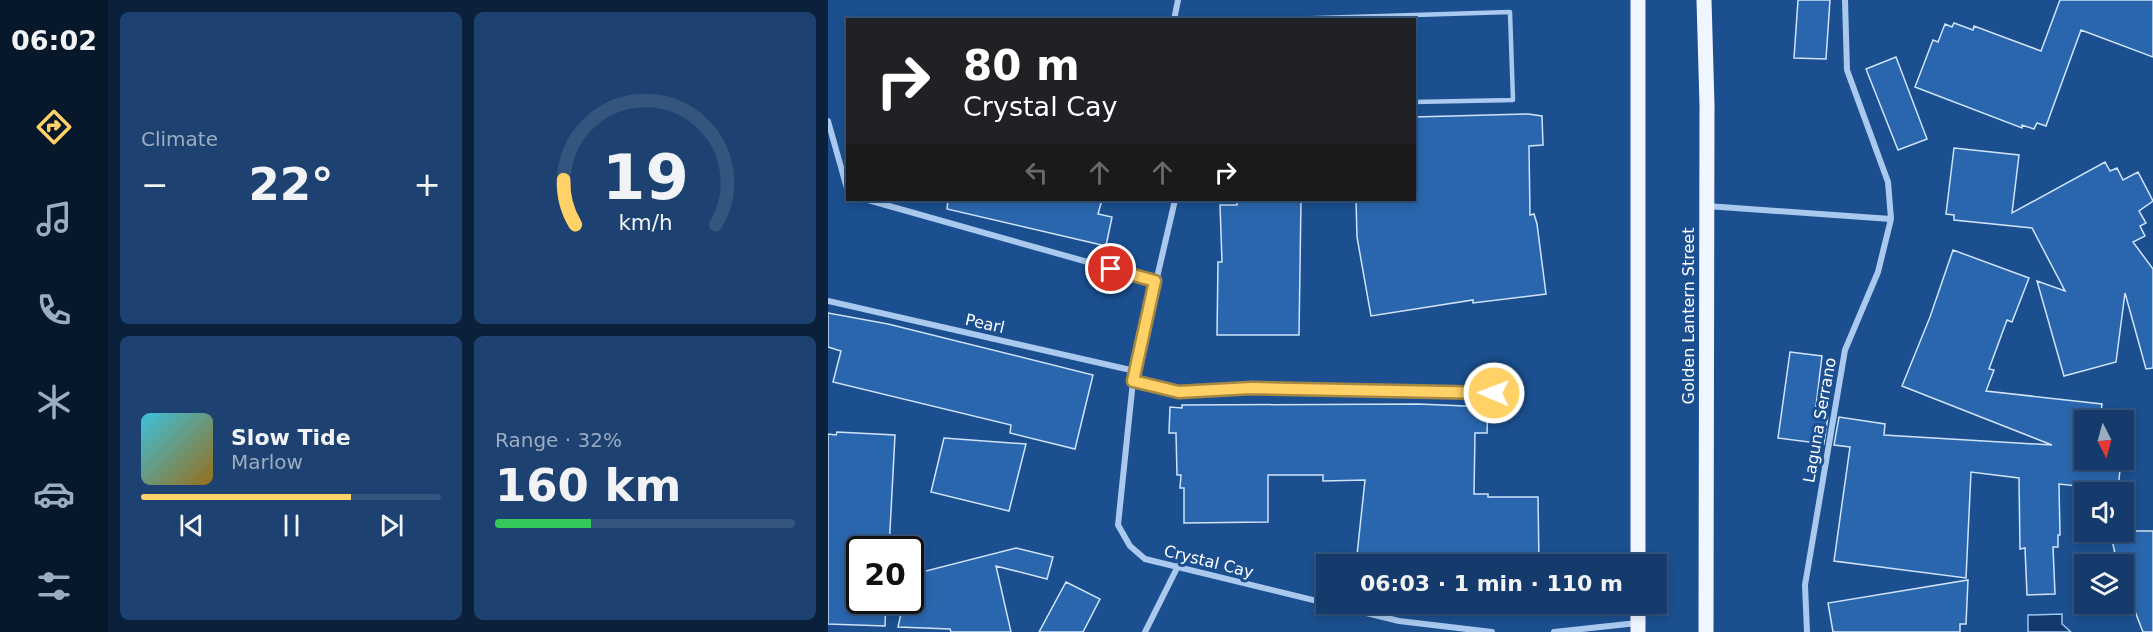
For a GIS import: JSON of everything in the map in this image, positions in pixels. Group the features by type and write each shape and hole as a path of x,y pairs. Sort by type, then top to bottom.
{"main road":[{"path":"1638,0 1638,554"},
{"name":"Golden Lantern Street","path":"1704,0 1707,206 1706,632"}],"street":[{"path":"1174,18 1178,0"},
{"name":"Laguna Serrano","path":"1807,632 1805,585 1845,350 1878,272 1891,219 1888,182 1847,70 1845,0"},
{"path":"828,121 846,185"},
{"path":"872,201 1155,281"},
{"name":"Crystal Cay","path":"1175,201 1133,381 1118,525 1130,546 1145,559 1399,621 1492,632"},
{"path":"1707,206 1891,219"},
{"name":"Pearl","path":"828,301 1135,371"},
{"path":"1145,632 1178,566"},
{"path":"1554,632 1638,627"}],"lane":[{"path":"1318,18 1510,12 1513,100 1416,102"},
{"path":"1133,381 1179,392 1251,388 1517,393"}],"water":[{"path":"2062,614 2062,624 2071,632 2028,632 2028,615"}],"building":[{"path":"1798,0 1830,0 1826,59 1794,58"},
{"path":"2060,0 2153,0 2153,57 2081,30 2046,126 2037,123 2034,129 2022,125 2022,128 1915,87 1933,40 1938,42 1945,24 1952,27 1954,23 1973,30 1974,26 2041,51"},
{"path":"1896,57 1927,139 1898,150 1866,69"},
{"path":"1528,114 1542,116 1543,145 1529,146 1530,215 1534,214 1537,224 1546,294 1473,303 1473,300 1371,316 1357,237 1356,201 1416,201 1416,117"},
{"path":"1954,148 2019,155 2012,213 2105,162 2110,171 2117,168 2123,180 2138,172 2153,201 2139,211 2146,223 2140,226 2145,236 2133,242 2153,269 2153,368 2146,369 2125,293 2116,362 2064,376 2037,281 2065,291 2032,228 1954,220 1954,215 1946,214"},
{"path":"948,201 1102,201 1098,214 1112,217 1106,246 947,209"},
{"path":"1237,201 1301,201 1299,335 1217,335 1218,262 1222,262 1220,205 1237,205"},
{"path":"1953,250 2029,278 2012,322 2007,320 1989,369 1994,370 1986,391 2102,404 2101,410 2074,410 2074,470 2120,470 2119,482 2074,482 2074,486 2059,484 2060,535 2058,535 2058,547 2053,547 2055,594 2027,595 2025,548 2020,549 2019,478 1971,472 1966,578 1834,561 1850,447 1834,445 1839,417 1885,424 1884,435 2052,445 1902,386 1930,317"},
{"path":"828,313 888,324 1093,375 1075,449 1010,433 1011,425 833,382 841,351 828,347"},
{"path":"1790,352 1822,356 1815,414 1828,416 1824,444 1778,438"},
{"path":"1418,404 1488,407 1487,433 1475,433 1474,494 1488,494 1488,497 1538,497 1539,554 1357,554 1365,480 1323,481 1323,475 1268,475 1268,522 1184,523 1184,488 1180,488 1181,475 1177,475 1176,433 1169,433 1170,407 1182,408 1182,405"},
{"path":"837,432 895,435 890,536 846,536 846,614 885,614 885,626 828,624 828,434 836,435"},
{"path":"944,438 1026,444 1009,511 931,492"},
{"path":"2134,531 2153,531 2153,632 2143,632 2134,609 2134,554 2115,554 2112,542 2134,542"},
{"path":"1016,548 1053,557 1047,579 996,566 1011,632 951,632 950,629 898,627 901,614 924,614 924,571"},
{"path":"1968,580 1966,624 1960,624 1960,632 1833,632 1828,603"},
{"path":"1066,582 1100,599 1083,632 1039,632"}],"route":[{"path":"1111,269 1155,281 1133,381 1179,392 1251,388 1494,393"}]}
